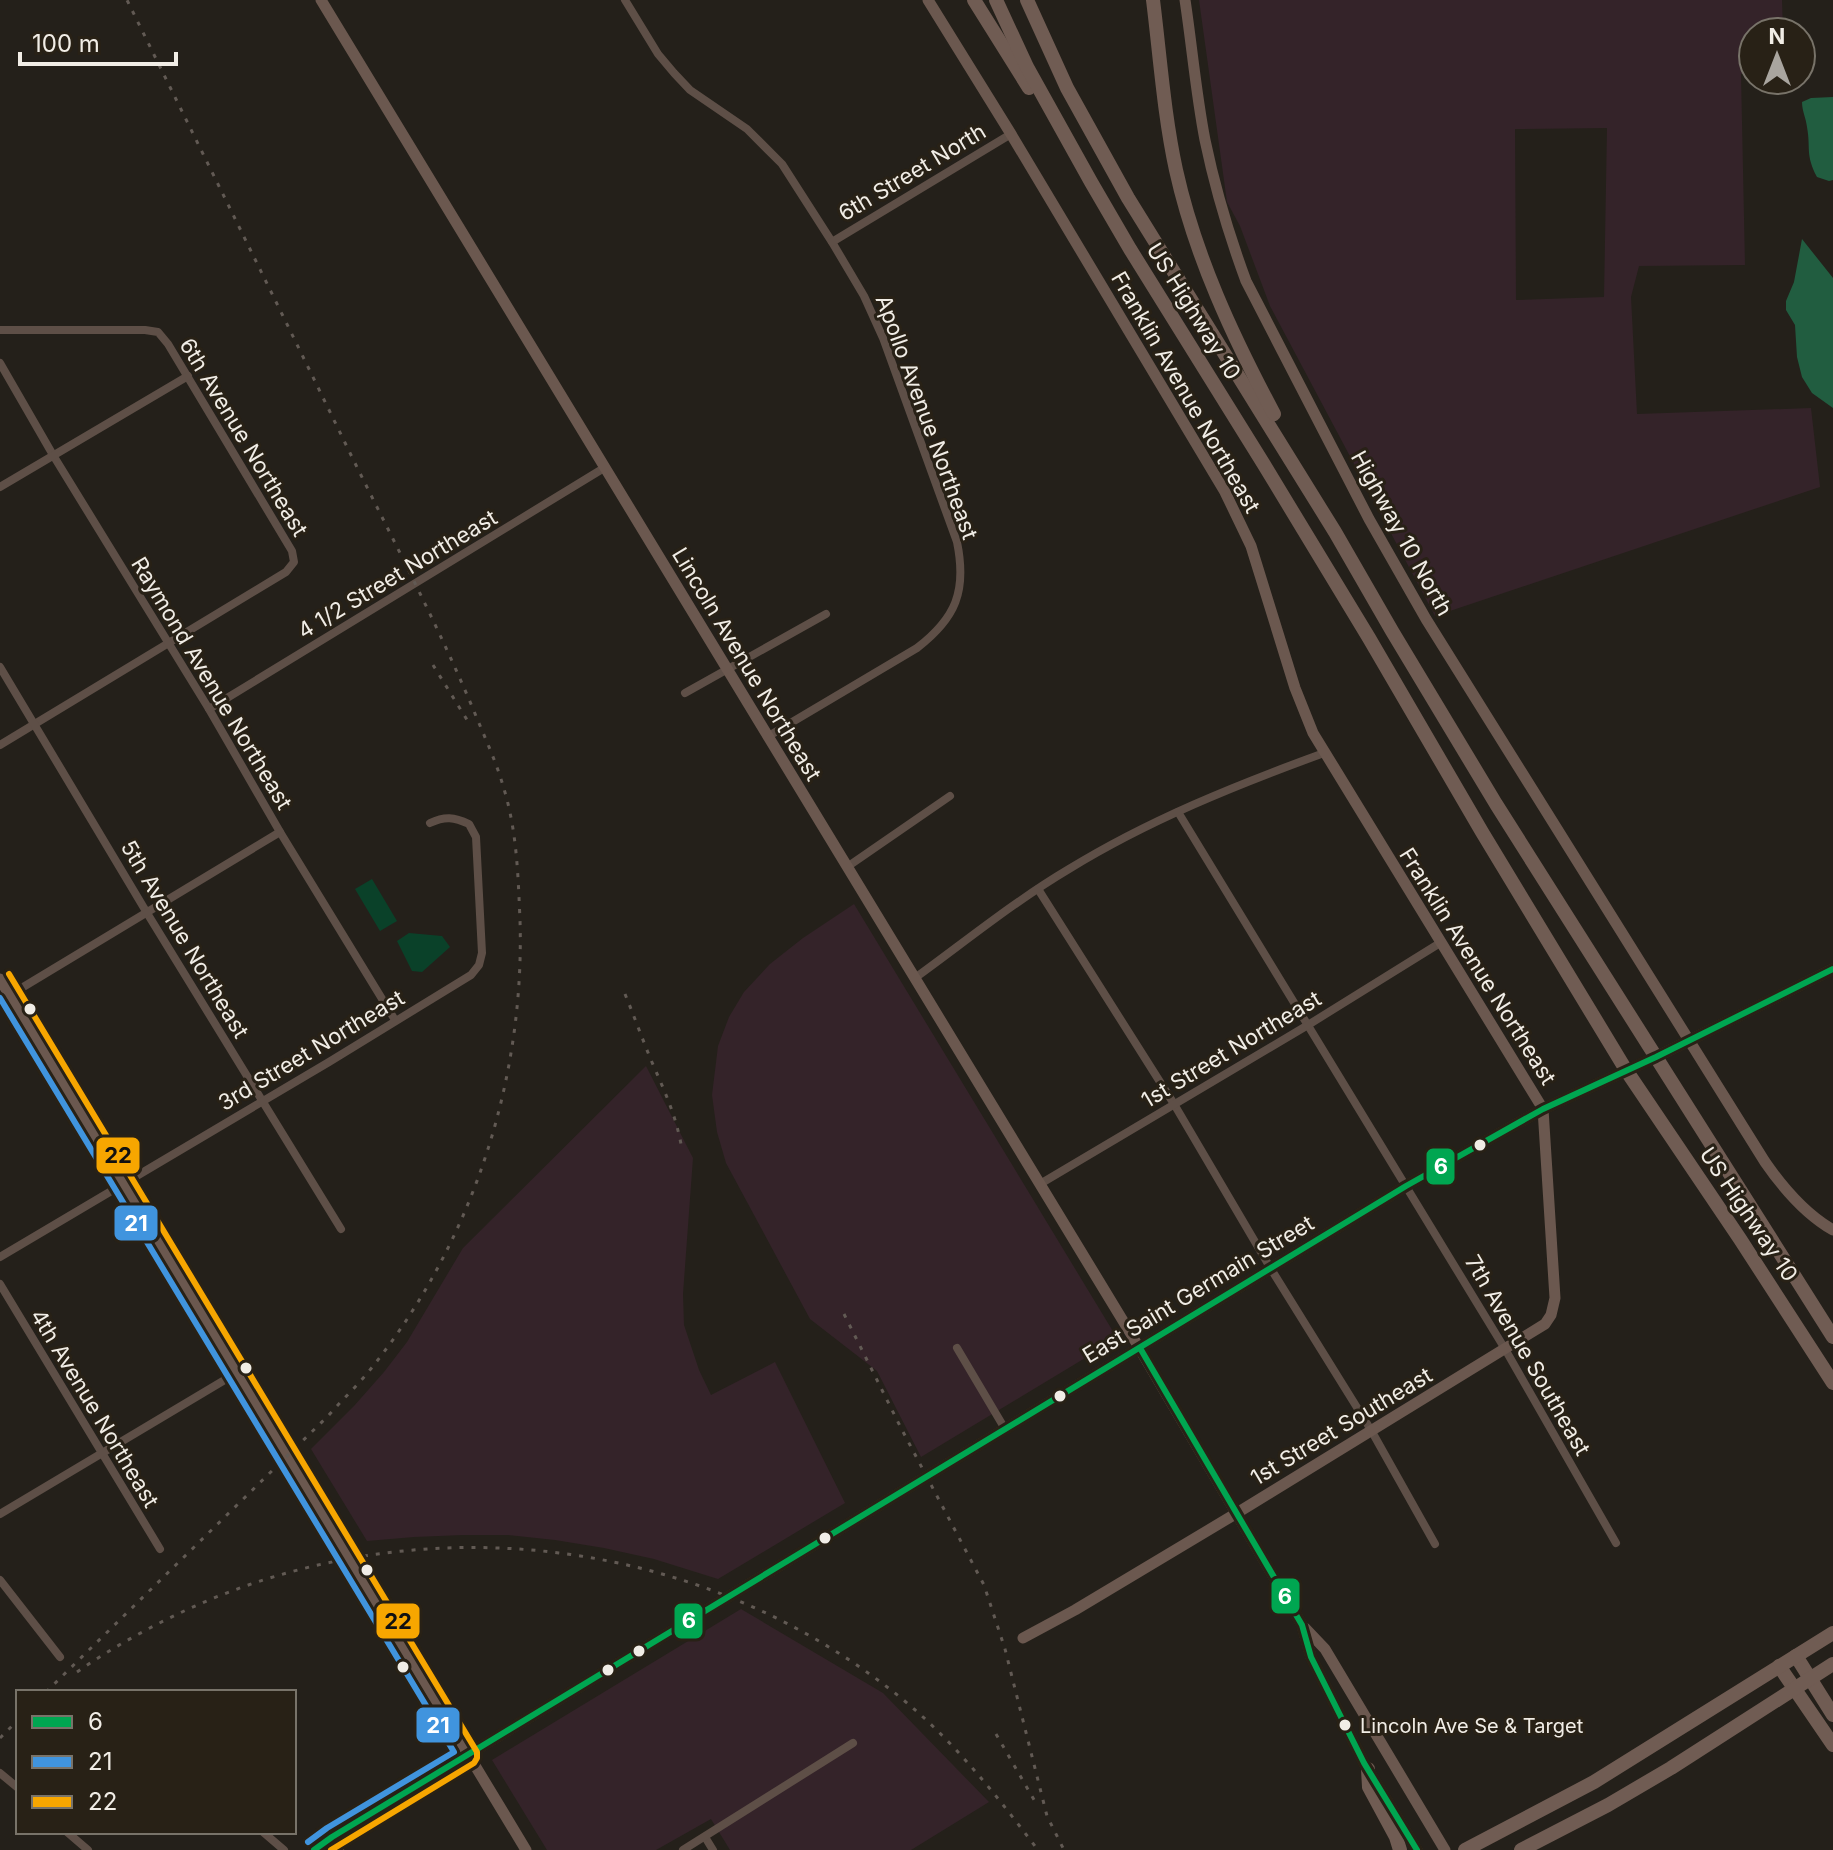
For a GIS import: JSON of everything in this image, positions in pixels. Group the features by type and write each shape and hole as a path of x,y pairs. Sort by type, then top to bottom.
{"highway":[{"path":"974,0 1091,182"},
{"name":"US Highway 10","path":"996,0 1027,67 1130,249 1369,638 1626,1070 1833,1383"},
{"path":"1027,0 1067,88 1121,186 1335,532"},
{"path":"1153,0 1176,169 1206,268 1248,366 1335,532"},
{"name":"US Highway 10","path":"1335,532 1496,804 1833,1337"},
{"path":"1465,1850 1594,1782 1833,1633"},
{"path":"1796,1656 1833,1715"},
{"path":"1521,1850 1661,1775 1833,1664"},
{"path":"1779,1666 1833,1745"},
{"path":"1368,1769 1369,1787 1400,1850"}],"street":[{"name":"Lincoln Avenue Northeast","path":"321,0 1140,1348 1302,1625"},
{"name":"Apollo Avenue Northeast","path":"625,0 658,54 690,90 747,129 782,164 832,242 864,296 883,338 960,557 955,605 934,635 767,737"},
{"name":"Franklin Avenue Northeast","path":"928,0 1225,492 1251,546 1303,710 1324,753 1543,1109"},
{"name":"Highway 10 North","path":"1185,0 1205,137 1233,245 1246,281 1369,519 1426,619 1774,1176 1802,1206 1833,1230"},
{"name":"6th Street North","path":"832,242 1011,134"},
{"name":"6th Avenue Northeast","path":"0,330 158,332 188,376 292,551 294,562 286,572 167,643"},
{"name":"Raymond Avenue Northeast","path":"0,363 395,1020"},
{"path":"0,487 188,376"},
{"name":"4 1/2 Street Northeast","path":"209,709 604,468"},
{"path":"685,693 826,614"},
{"path":"0,745 167,643"},
{"name":"5th Avenue Northeast","path":"0,667 341,1229"},
{"path":"915,978 1038,889 1107,847 1252,779 1324,753"},
{"path":"847,867 950,796"},
{"name":"7th Avenue Southeast","path":"1178,812 1505,1349 1616,1543"},
{"name":"3rd Street Northeast","path":"0,1257 471,975 479,965 482,953 476,837 469,824 457,818 444,817 430,823"},
{"path":"5,998 280,832"},
{"path":"1038,889 1174,1104 1371,1430 1435,1544"},
{"name":"1st Street Northeast","path":"1040,1184 1440,943"},
{"name":"East Saint Germain Street","path":"314,1850 1406,1186 1543,1109 1833,969"},
{"path":"0,979 5,998 124,1182 526,1850"},
{"name":"1st Street Southeast","path":"1023,1638 1237,1513 1545,1324 1555,1298 1543,1109"},
{"name":"4th Avenue Northeast","path":"0,1284 160,1549"},
{"path":"957,1348 1005,1429"},
{"path":"0,1514 238,1372"},
{"path":"0,1580 60,1657"},
{"path":"1302,1625 1311,1657 1368,1769 1417,1850"},
{"path":"1302,1625 1325,1649 1445,1850"},
{"path":"683,1850 853,1743"},
{"path":"0,1773 16,1786"},
{"path":"69,1834 88,1850"},
{"path":"265,1834 284,1850"},
{"path":"332,1837 340,1850"},
{"path":"705,1837 713,1850"}],"shaded area":[{"path":"1199,0 1782,0 1782,16 1737,16 1737,96 1741,96 1745,265 1639,266 1631,297 1637,414 1811,408 1820,487 1435,616 1270,306 1240,226 1227,202","holes":["1607,128 1604,297 1516,300 1515,129"]},
{"path":"854,904 1114,1333 1110,1343 921,1457 877,1371 810,1319 726,1163 717,1132 712,1095 718,1046 729,1017 744,992 770,964"},
{"path":"646,1066 693,1158 683,1294 684,1325 699,1370 711,1395 775,1362 845,1503 718,1579 654,1559 555,1540 508,1535 463,1535 367,1541 311,1449 354,1406 407,1342 463,1248"},
{"path":"741,1609 883,1693 989,1802 911,1850 730,1850 711,1819 656,1850 547,1850 492,1760"}],"green space":[{"path":"1833,97 1833,180 1829,181 1817,177 1811,163 1802,102 1811,98"},
{"path":"1802,239 1833,278 1833,408 1812,393 1802,377 1795,325 1786,310"},
{"path":"372,879 397,921 380,931 355,889"},
{"path":"409,933 442,936 450,947 422,972 412,971 397,941"}],"railway":[{"path":"48,1690 328,1416 365,1376 402,1327 462,1219 484,1162 501,1103 513,1043 519,981 520,920 514,837 504,789 491,752 432,617 127,0"},
{"path":"433,665 469,723"},
{"path":"625,994 670,1104 682,1150"},
{"path":"844,1314 984,1585 1005,1649 1047,1816 1064,1850"},
{"path":"77,1672 115,1647 182,1612 272,1577 365,1556 459,1548 554,1552 646,1570 736,1600 822,1643 921,1715 990,1789 1038,1850"},
{"path":"0,1738 16,1722"},
{"path":"996,1734 1037,1805"}],"transit line":[{"name":"6","path":"314,1850 1406,1186 1543,1109 1833,969"},
{"name":"22","path":"9,974 477,1752 474,1763 331,1850"},
{"name":"21","path":"0,998 454,1752 308,1842"},
{"name":"6","path":"1140,1348 1302,1625 1311,1657 1364,1763 1417,1850"}],"place":[{"name":"Lincoln Ave Se & Target","path":"1345,1725"}]}
